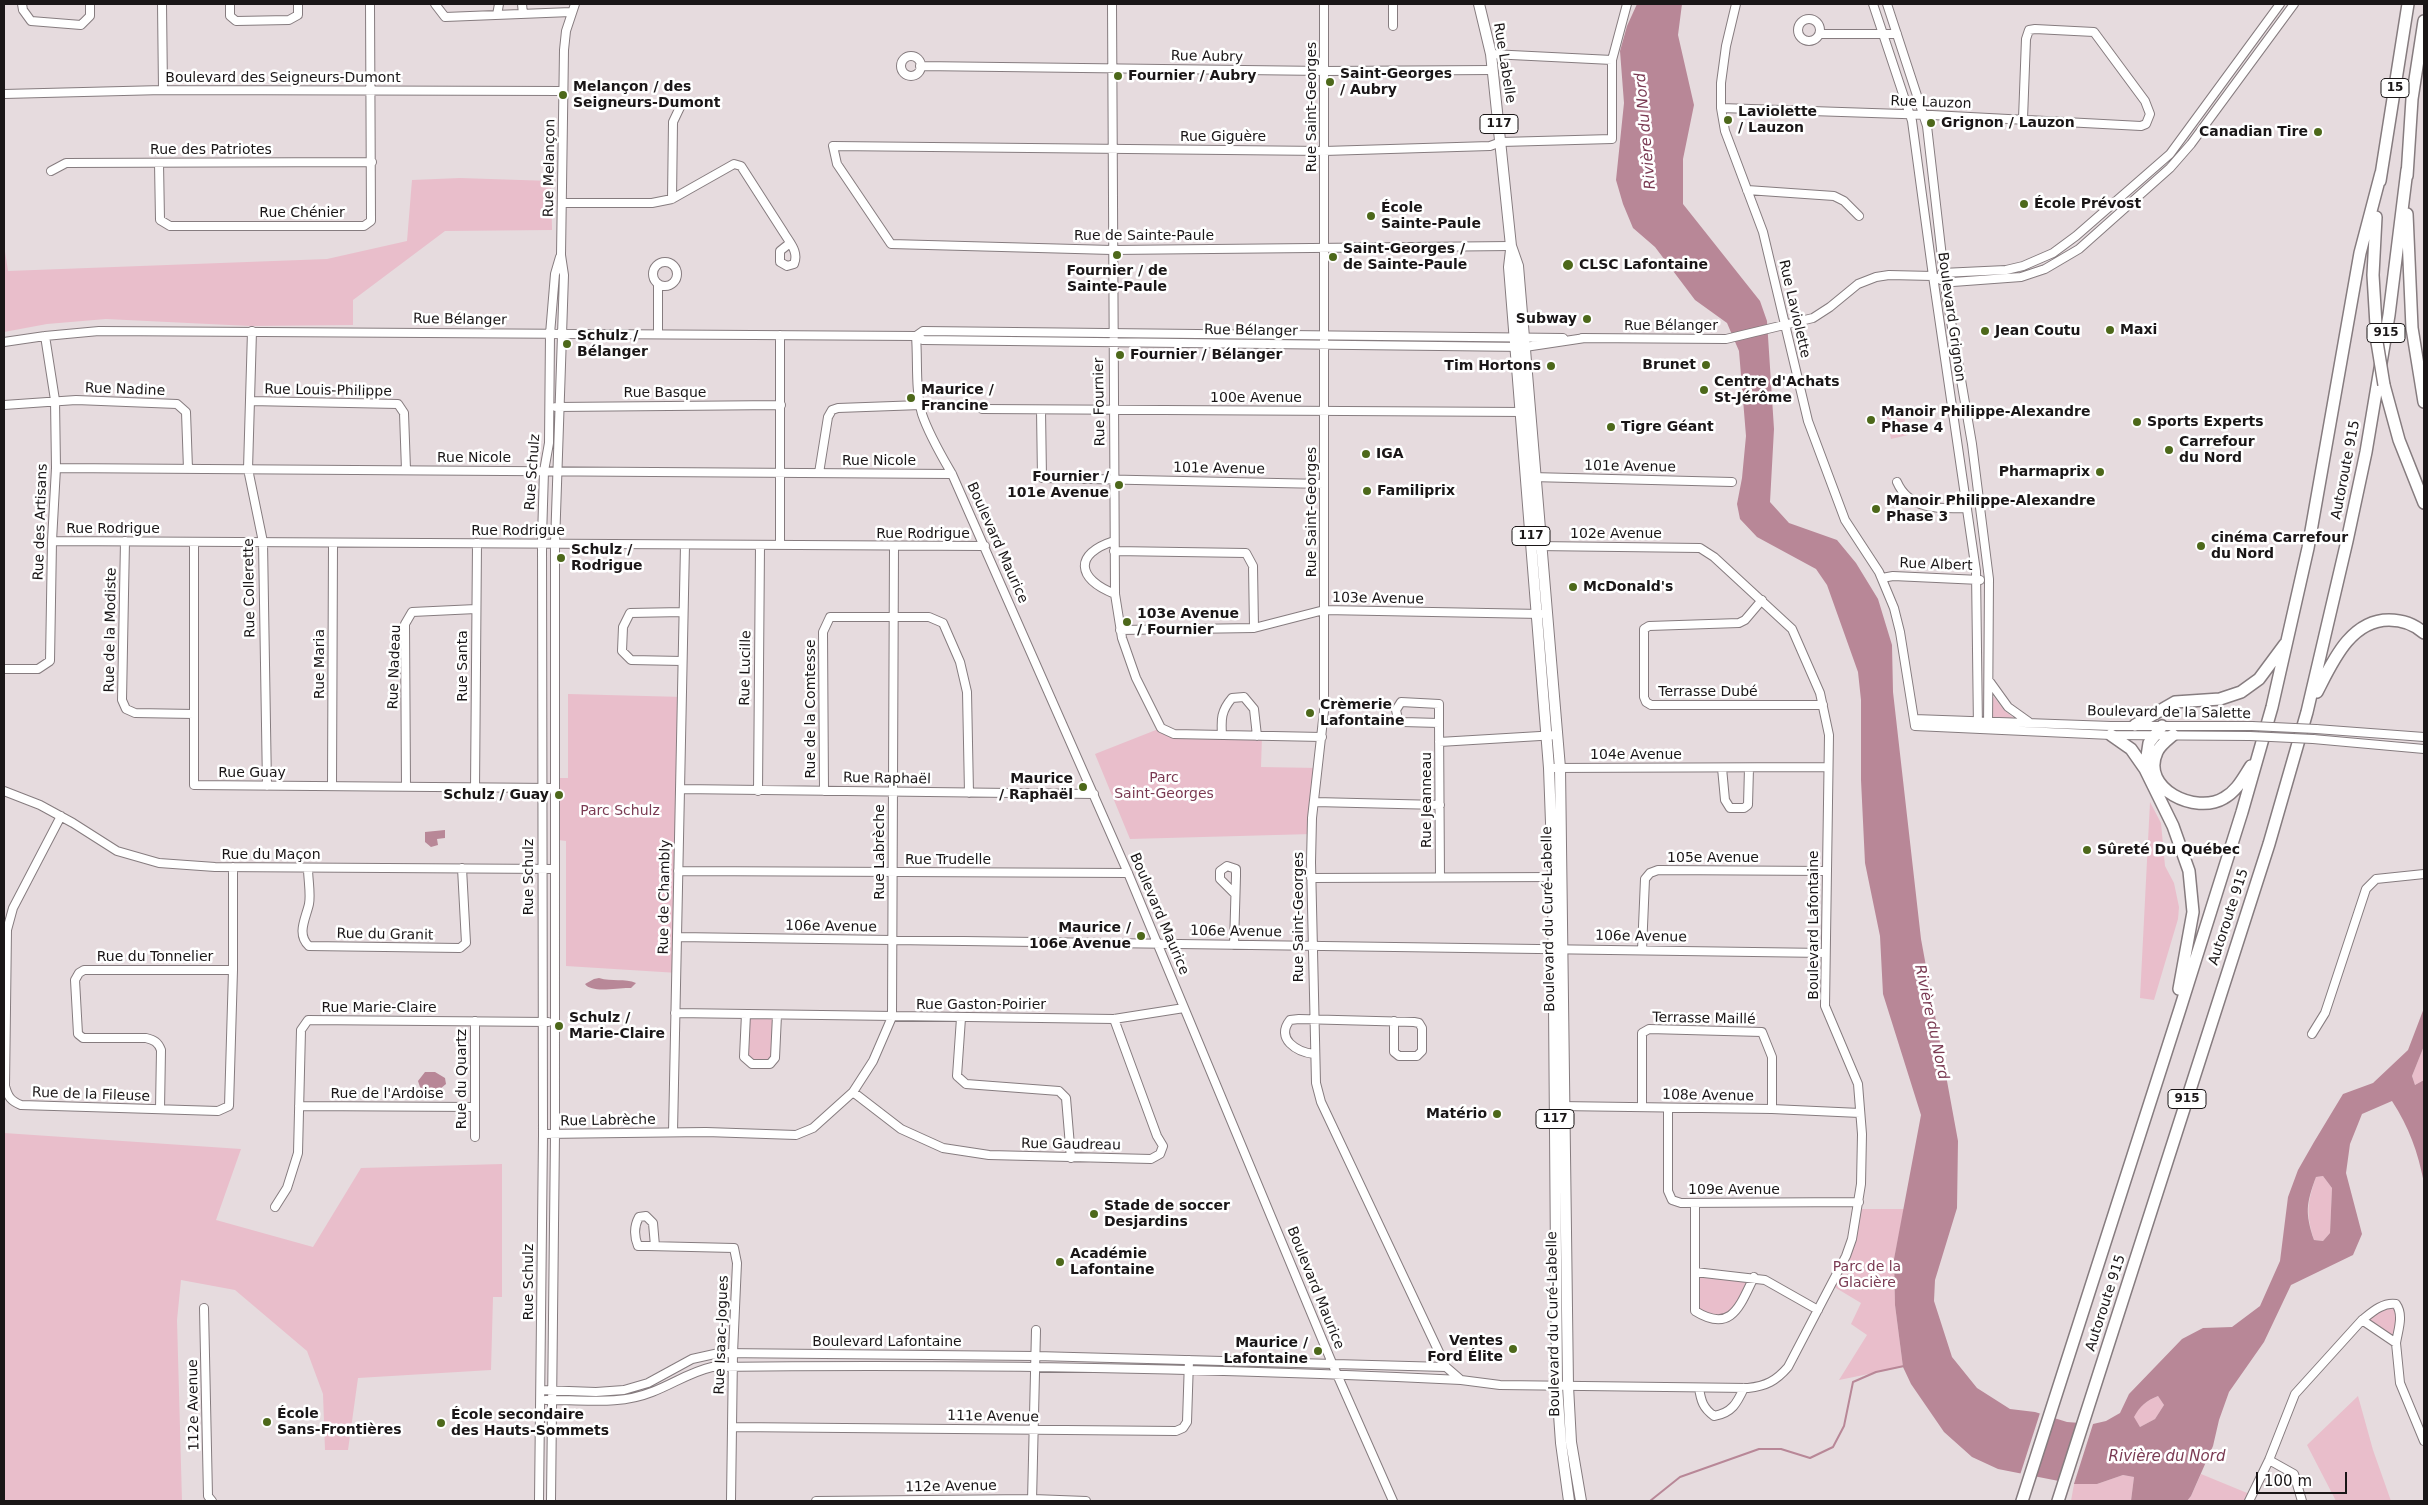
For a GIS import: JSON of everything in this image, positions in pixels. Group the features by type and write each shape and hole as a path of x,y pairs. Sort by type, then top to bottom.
{"highway":[{"name":"15","path":"2408,4 2381,173 2373,253 2377,342 2384,385 2399,440 2424,503"},
{"name":"15","path":"2424,21 2412,99 2407,170 2410,305 2415,352 2424,402"},
{"name":"Autoroute 915","path":"2058,1501 2266,852 2307,712 2366,452 2388,322 2407,170"},
{"name":"Autoroute 915","path":"2022,1501 2258,757 2289,639 2308,548 2360,254 2381,173"},
{"path":"2307,712 2336,656 2360,630 2381,621 2396,620 2413,625 2424,633"},
{"path":"2135,725 2175,702 2220,699 2246,689 2261,676 2289,639"},
{"path":"2145,769 2146,750 2154,735 2162,726"},
{"path":"2111,735 2131,749 2145,769 2182,848 2190,877 2194,902 2189,940 2165,1054"},
{"path":"2173,735 2157,751 2154,764 2159,780 2169,792 2189,803 2208,804 2223,799 2238,786 2258,757"}],"main road":[{"name":"Rue Labelle","path":"1479,4 1491,54 1511,246 1518,266 1520,342"},
{"name":"Boulevard du Curé-Labelle","path":"1520,342 1555,768 1560,1106 1557,1386 1568,1500"},
{"name":"Boulevard du Curé-Labelle","path":"1560,1238 1571,1442 1581,1501"}],"street":[{"path":"22,4 22,10 31,21 81,24 90,16 90,4"},
{"path":"162,4 163,90"},
{"path":"230,4 230,16 236,21 289,20 298,15 298,4"},
{"name":"Rue Chénier","path":"159,163 160,220 170,226 364,226 371,221 370,4"},
{"path":"435,4 445,17 571,12"},
{"path":"496,15 499,4"},
{"path":"522,4 523,14"},
{"name":"Rue Melançon","path":"561,334 564,275 561,255 564,50 571,12 575,4"},
{"name":"Rue Fournier","path":"1112,4 1112,410 1115,594 1120,630 1136,678 1161,728 1174,734 1322,737"},
{"name":"Rue Saint-Georges","path":"1324,4 1324,711 1315,802 1311,878 1316,1083 1321,1102 1446,1368"},
{"path":"1392,26 1393,4"},
{"path":"1491,54 1612,60 1627,4"},
{"name":"Rue Laviolette","path":"1736,4 1726,46 1721,83 1721,108 1732,155 1748,190 1763,232 1808,421 1849,527 1882,578 1899,623 1914,723"},
{"name":"Boulevard Grignon","path":"1873,4 1910,114 1976,580 1978,725"},
{"name":"Boulevard Grignon","path":"1887,4 1924,114 1945,282 1972,450 1989,580 1990,682 1988,725"},
{"path":"1933,276 1944,272 1992,271 2023,266 2053,253 2076,236 2170,154 2280,4"},
{"path":"1933,276 1945,282 1999,280 2021,277 2051,266 2079,249 2181,156 2294,4"},
{"name":"Rue Lauzon","path":"1721,108 1924,114 2141,126 2148,120 2149,108 2098,37 2089,31 2029,30 2026,39 2022,119"},
{"path":"1820,34 1897,34"},
{"name":"Rue Giguère","path":"833,146 1324,151 1490,146 1501,142 1612,139 1612,60"},
{"name":"Rue Aubry","path":"920,66 1324,71 1493,70"},
{"name":"Boulevard des Seigneurs-Dumont","path":"4,94 163,90 563,91"},
{"path":"672,199 673,122 682,103"},
{"name":"Rue de Sainte-Paule","path":"833,146 837,164 891,244 1112,250 1324,246 1511,246"},
{"name":"Rue des Patriotes","path":"52,171 66,163 372,162"},
{"path":"562,203 652,203 672,199 734,164 741,166 790,244"},
{"path":"1748,190 1834,196 1844,201 1859,216"},
{"name":"Rue Schulz","path":"539,1501 542,1400 543,1134 542,544 544,471 549,443 550,334 555,274 561,255"},
{"name":"Rue Bélanger","path":"4,342 99,331 916,336 923,340 1324,345 1520,342 1586,338 1726,339 1784,325 1822,313 1848,291 1867,280 1889,275 1933,276"},
{"path":"658,284 658,334"},
{"name":"Rue Collerette","path":"252,331 248,469 263,542 267,786"},
{"name":"Rue Bélanger","path":"916,336 923,331 1280,334 1520,342"},
{"path":"1038,332 1038,341"},
{"name":"Rue Schulz","path":"551,1501 555,1134 555,869 553,788 555,544 561,334"},
{"path":"1176,334 1176,343"},
{"path":"1214,334 1214,343"},
{"path":"1280,334 1280,344"},
{"path":"780,335 780,545"},
{"name":"Rue des Artisans","path":"4,669 38,669 50,662 52,541 56,468 55,400 45,336"},
{"name":"Boulevard Maurice","path":"916,336 917,385 931,436 952,474 985,546 1094,794 1336,1374 1393,1501"},
{"name":"Rue Nadine","path":"4,405 55,400 177,404 186,412 188,469"},
{"name":"Rue Louis-Philippe","path":"250,401 398,404 404,413 406,470"},
{"name":"Rue Basque","path":"549,406 781,405"},
{"path":"818,473 828,417 832,410 838,408 921,405"},
{"name":"100e Avenue","path":"982,409 1525,412"},
{"name":"101e Avenue","path":"1041,410 1042,478 1324,484"},
{"name":"Rue Nicole","path":"56,468 952,474"},
{"name":"101e Avenue","path":"1531,477 1732,482"},
{"path":"1897,482 1901,490 1917,504 1934,508 1966,508"},
{"name":"Rue Rodrigue","path":"52,541 985,546"},
{"path":"1114,541 1098,546 1088,554 1085,566 1089,578 1098,587 1115,594"},
{"name":"Rue de la Modiste","path":"124,542 122,700 126,709 135,713 194,714"},
{"name":"Rue Guay","path":"194,542 194,785 475,789 553,788"},
{"name":"Rue Maria","path":"332,786 333,543"},
{"name":"Rue Santa","path":"475,789 477,544"},
{"name":"Rue de Chambly","path":"673,1132 685,545"},
{"name":"Rue Lucille","path":"758,791 760,545"},
{"name":"Rue Labrèche","path":"543,1134 673,1132 796,1135 813,1128 853,1092 873,1061 892,1017 894,546"},
{"name":"102e Avenue","path":"1537,546 1700,548"},
{"name":"Boulevard Lafontaine","path":"542,1400 608,1402 626,1400 652,1392 695,1371 712,1367 733,1366 1036,1367 1336,1374 1461,1380 1500,1385 1699,1388 1766,1386 1779,1377 1788,1367 1846,1256 1852,1239 1861,1184 1858,1084 1826,1006 1825,953 1829,735 1823,705 1792,629 1714,557 1700,548"},
{"path":"1114,551 1246,553 1253,566 1254,628"},
{"name":"Rue Albert","path":"1882,578 1893,576 1989,580"},
{"name":"Terrasse Dubé","path":"1762,600 1745,620 1739,623 1648,626 1644,629 1644,697 1646,702 1651,704 1823,705"},
{"name":"Rue Nadeau","path":"406,788 405,624 412,612 476,609"},
{"name":"103e Avenue","path":"1120,630 1254,628 1324,610 1542,614"},
{"path":"682,661 631,660 622,651 623,627 630,613 683,612"},
{"name":"Rue de la Comtesse","path":"824,791 822,632 830,617 928,617 943,623 960,662 967,692 969,793"},
{"path":"1990,682 2008,707 2029,722"},
{"path":"541,692 554,692"},
{"path":"1222,735 1221,714 1225,706 1232,698 1244,697 1254,709 1257,736"},
{"name":"Rue Jeanneau","path":"1439,723 1403,722 1398,719 1396,710 1401,702 1439,704 1440,877"},
{"name":"Boulevard de la Salette","path":"1914,723 1988,725 2029,722 2099,726 2252,726 2424,738"},
{"name":"Boulevard de la Salette","path":"1988,725 2111,735 2250,736 2313,739 2424,749"},
{"path":"1440,742 1552,735"},
{"name":"104e Avenue","path":"1555,768 1828,767"},
{"path":"1722,768 1725,800 1730,808 1744,808 1748,805 1749,768"},
{"name":"Rue Raphaël","path":"680,790 1094,794"},
{"name":"Rue du Maçon","path":"4,791 40,805 61,816 117,851 159,863 233,867 555,869"},
{"path":"1315,802 1440,805"},
{"name":"Rue de la Fileuse","path":"61,816 13,908 8,930 5,1086 8,1096 14,1102 21,1105 218,1111 229,1106 233,970 233,867"},
{"name":"Rue du Granit","path":"308,868 309,904 304,916 302,936 309,946 460,948 466,943 467,932 462,868"},
{"name":"105e Avenue","path":"1642,950 1645,879 1650,872 1658,870 1826,871"},
{"name":"Rue Trudelle","path":"678,871 1128,873"},
{"path":"2312,1034 2325,1013 2366,889 2376,879 2424,874"},
{"path":"1311,878 1558,877"},
{"path":"1234,945 1235,894"},
{"path":"542,936 555,936"},
{"name":"106e Avenue","path":"677,937 1825,953"},
{"name":"Rue du Tonnelier","path":"160,1109 161,1050 159,1044 154,1040 146,1038 84,1038 78,1034 75,980 79,973 84,970 233,970"},
{"name":"Rue Gaston-Poirier","path":"676,1013 1114,1019 1184,1008"},
{"path":"746,1014 744,1057 752,1064 770,1064 775,1058 777,1015"},
{"path":"960,1018 957,1076 966,1084 1059,1091 1066,1098 1071,1158"},
{"name":"Rue Gaudreau","path":"853,1092 901,1129 943,1148 989,1155 1151,1159 1160,1154 1163,1146 1157,1136 1114,1019"},
{"name":"Rue Marie-Claire","path":"275,1207 288,1188 296,1162 301,1030 308,1020 555,1022"},
{"path":"1314,1054 1298,1051 1285,1037 1285,1026 1290,1020 1394,1021 1419,1023 1422,1028 1422,1050 1417,1056 1399,1056 1394,1052 1394,1021"},
{"name":"Rue du Quartz","path":"475,1022 475,1138"},
{"name":"Terrasse Maillé","path":"1642,1107 1642,1033 1649,1029 1762,1032 1772,1057 1772,1109"},
{"name":"Rue de l'Ardoise","path":"299,1106 475,1107"},
{"name":"108e Avenue","path":"1560,1106 1772,1109 1860,1113"},
{"name":"109e Avenue","path":"1668,1108 1668,1191 1672,1200 1681,1203 1859,1202"},
{"path":"1695,1203 1695,1311 1704,1317 1725,1319 1735,1313 1754,1277"},
{"name":"Rue Isaac-Jogues","path":"655,1246 734,1248 737,1263 733,1353 731,1501"},
{"path":"1695,1272 1754,1277 1765,1280 1818,1310"},
{"path":"2249,1501 2269,1460 2295,1394 2362,1320 2372,1311 2388,1303 2396,1304 2400,1310 2396,1343 2400,1384 2424,1441"},
{"name":"112e Avenue","path":"204,1308 208,1496 212,1501"},
{"path":"2362,1320 2396,1343"},
{"path":"1032,1500 1036,1330"},
{"name":"Boulevard Lafontaine","path":"541,1390 596,1392 624,1390 648,1383 692,1359 719,1353 1036,1356 1332,1363 1446,1368"},
{"name":"111e Avenue","path":"733,1427 1176,1431 1183,1428 1187,1422 1189,1360"},
{"path":"1240,1361 1240,1372"},
{"path":"1446,1368 1461,1380"},
{"path":"1699,1388 1701,1401 1706,1410 1714,1416 1726,1414 1737,1404 1744,1388"},
{"path":"540,1453 551,1453"},
{"path":"2269,1460 2294,1474 2302,1501"},
{"name":"112e Avenue","path":"816,1501 1086,1501"}],"green space":[{"path":"460,178 551,181 552,230 445,231 353,300 353,325 250,326 106,319 47,324 4,332 4,245 8,271 327,259 407,241 412,180"},
{"path":"1903,410 1908,435 1891,439 1886,413"},
{"name":"Parc Schulz","path":"568,694 684,697 678,973 566,966 566,841 558,840 558,778 568,778"},
{"path":"1991,697 1994,697 2004,710 2016,720 1991,718"},
{"name":"Parc Saint-Georges","path":"1161,728 1174,734 1262,736 1261,767 1319,768 1312,834 1130,839 1095,754"},
{"path":"2150,802 2161,823 2165,866 2174,883 2179,907 2178,919 2154,1000 2140,998"},
{"path":"746,1014 777,1015 775,1058 770,1064 752,1064 744,1057"},
{"path":"2424,1046 2424,1080 2415,1085 2412,1076"},
{"path":"4,1133 241,1149 216,1220 313,1247 361,1168 502,1164 502,1297 493,1297 491,1370 358,1378 348,1450 325,1450 323,1394 307,1351 235,1290 181,1280 177,1320 182,1501 4,1501"},
{"path":"2323,1176 2332,1188 2330,1233 2323,1241 2314,1240 2309,1208 2316,1177"},
{"name":"Parc de la Glacière","path":"1858,1209 1904,1209 1894,1259 1895,1305 1903,1367 1839,1380 1867,1335 1851,1324 1861,1303 1831,1285 1846,1256"},
{"path":"1695,1272 1754,1277 1735,1313 1725,1319 1695,1311"},
{"path":"2388,1303 2399,1310 2396,1343 2362,1320"},
{"path":"2158,1396 2164,1405 2155,1419 2140,1427 2133,1417 2144,1404"},
{"path":"2358,1396 2373,1450 2391,1501 2336,1501 2307,1445"},
{"path":"2201,1474 2252,1495 2249,1501 2187,1501"},
{"path":"2123,1475 2134,1477 2131,1501 2071,1501 2074,1484 2097,1484"}],"water":[{"name":"Rivière du Nord","path":"1637,4 1682,4 1678,35 1694,105 1683,159 1683,204 1760,301 1767,321 1774,429 1770,502 1789,523 1837,540 1856,563 1878,599 1892,645 1893,692 1921,939 1958,1141 1957,1208 1935,1280 1934,1301 1952,1357 1977,1388 2010,1409 2035,1412 2067,1422 2093,1424 2106,1421 2120,1413 2129,1394 2182,1339 2203,1328 2232,1327 2260,1306 2280,1261 2288,1197 2298,1170 2343,1094 2373,1083 2408,1050 2424,1008 2424,1046 2412,1076 2415,1085 2424,1080 2424,1183 2412,1140 2392,1101 2362,1114 2350,1144 2346,1173 2362,1234 2353,1255 2291,1285 2264,1342 2229,1392 2219,1420 2213,1446 2187,1501 2131,1501 2134,1477 2123,1475 2097,1484 2074,1484 1998,1469 1972,1457 1944,1432 1911,1384 1903,1367 1895,1305 1894,1259 1921,1115 1883,994 1880,936 1865,863 1861,780 1861,700 1858,672 1827,585 1816,569 1757,537 1740,519 1737,504 1742,478 1746,436 1739,351 1727,323 1695,300 1655,247 1633,228 1623,204 1616,180 1624,103 1620,51 1627,26","holes":["2323,1176 2332,1188 2330,1233 2323,1241 2314,1240 2308,1215 2310,1194 2316,1177","2158,1396 2164,1405 2155,1419 2140,1427 2134,1417 2136,1413 2144,1404"]},
{"path":"445,830 445,838 437,839 438,845 431,847 425,842 425,832"},
{"path":"599,978 636,983 631,988 606,989 594,989 585,984"},
{"path":"425,1072 435,1072 445,1078 446,1084 440,1089 421,1090 418,1081"}],"pier":[{"path":"2040,1413 2054,1417 2029,1478 2020,1475"},
{"path":"2087,1421 2094,1421 2073,1487 2059,1484"}],"waterway":[{"path":"1650,1501 1680,1477 1759,1449 1781,1449 1810,1458 1833,1447 1844,1426 1853,1382 1876,1372 1904,1366"}],"place":[{"name":"Fournier / Aubry","path":"1118,76"},
{"name":"Saint-Georges / Aubry","path":"1330,82"},
{"name":"Melançon / des Seigneurs-Dumont","path":"563,95"},
{"name":"Laviolette / Lauzon","path":"1728,120"},
{"name":"Grignon / Lauzon","path":"1931,123"},
{"name":"Canadian Tire","path":"2318,132"},
{"name":"École Prévost","path":"2024,204"},
{"name":"École Sainte-Paule","path":"1371,216"},
{"name":"Fournier / de Sainte-Paule","path":"1117,255"},
{"name":"Saint-Georges / de Sainte-Paule","path":"1333,257"},
{"name":"CLSC Lafontaine","path":"1568,265"},
{"name":"Subway","path":"1587,319"},
{"name":"Maxi","path":"2110,330"},
{"name":"Jean Coutu","path":"1985,331"},
{"name":"Schulz / Bélanger","path":"567,344"},
{"name":"Fournier / Bélanger","path":"1120,355"},
{"name":"Brunet","path":"1706,365"},
{"name":"Tim Hortons","path":"1551,366"},
{"name":"Centre d'Achats St-Jérôme","path":"1704,390"},
{"name":"Maurice / Francine","path":"911,398"},
{"name":"Manoir Philippe-Alexandre Phase 4","path":"1871,420"},
{"name":"Sports Experts","path":"2137,422"},
{"name":"Tigre Géant","path":"1611,427"},
{"name":"Carrefour du Nord","path":"2169,450"},
{"name":"IGA","path":"1366,454"},
{"name":"Pharmaprix","path":"2100,472"},
{"name":"Fournier / 101e Avenue","path":"1119,485"},
{"name":"Familiprix","path":"1367,491"},
{"name":"Manoir Philippe-Alexandre Phase 3","path":"1876,509"},
{"name":"cinéma Carrefour du Nord","path":"2201,546"},
{"name":"Schulz / Rodrigue","path":"561,558"},
{"name":"McDonald's","path":"1573,587"},
{"name":"103e Avenue / Fournier","path":"1127,622"},
{"name":"Crèmerie Lafontaine","path":"1310,713"},
{"name":"Maurice / Raphaël","path":"1083,787"},
{"name":"Schulz / Guay","path":"559,795"},
{"name":"Sûreté Du Québec","path":"2087,850"},
{"name":"Maurice / 106e Avenue","path":"1141,936"},
{"name":"Schulz / Marie-Claire","path":"559,1026"},
{"name":"Matério","path":"1497,1114"},
{"name":"Stade de soccer Desjardins","path":"1094,1214"},
{"name":"Académie Lafontaine","path":"1060,1262"},
{"name":"Ventes Ford Élite","path":"1513,1349"},
{"name":"Maurice / Lafontaine","path":"1318,1351"},
{"name":"École Sans-Frontières","path":"267,1422"},
{"name":"École secondaire des Hauts-Sommets","path":"441,1423"}]}
